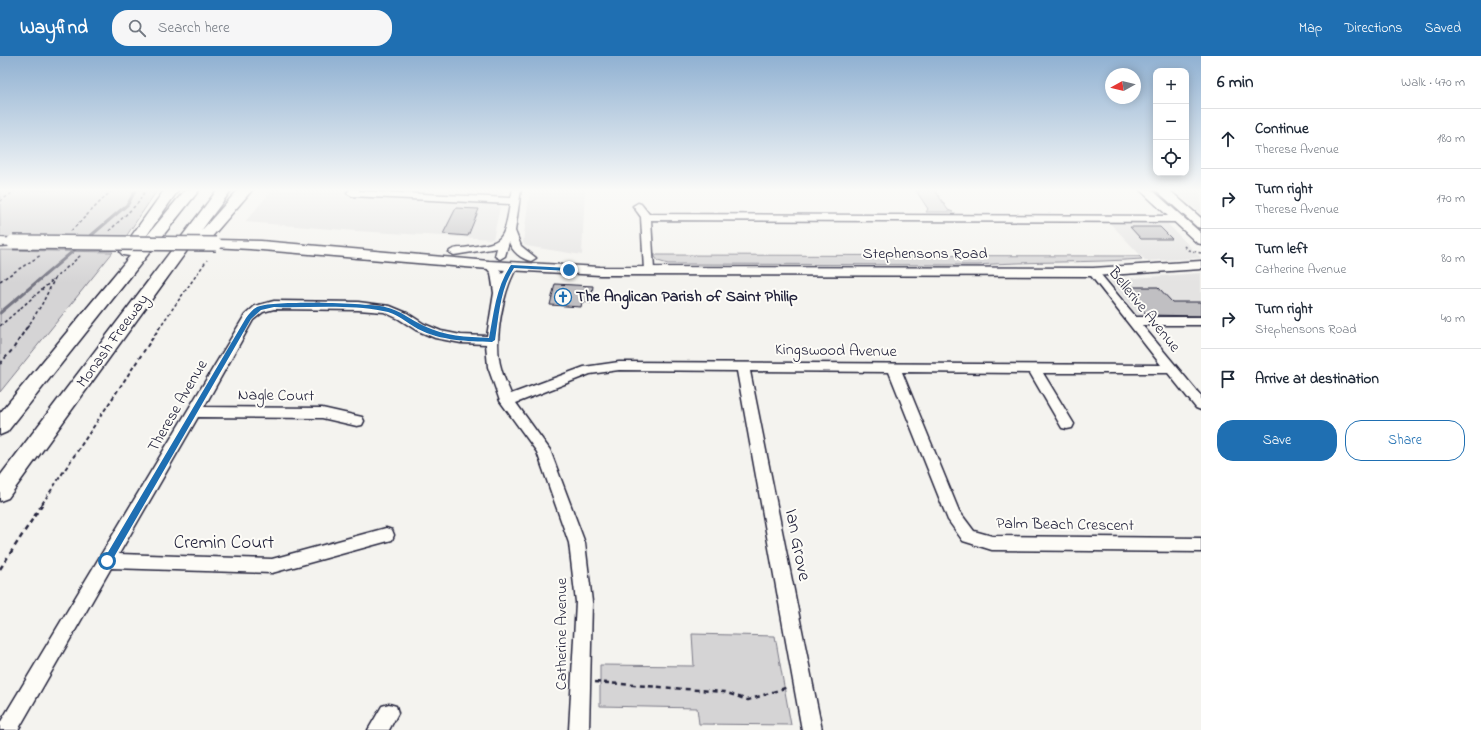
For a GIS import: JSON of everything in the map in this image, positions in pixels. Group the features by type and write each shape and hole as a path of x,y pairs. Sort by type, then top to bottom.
{"highway":[{"path":"44,373 150,220"},
{"name":"Monash Freeway","path":"0,427 168,220"},
{"name":"Monash Freeway","path":"0,492 202,220"},
{"path":"97,362 219,220"}],"main road":[{"path":"1180,220 1201,240"},
{"name":"Stephensons Road","path":"6,242 251,245 315,244 406,248 500,256 609,262 650,270"},
{"name":"Stephensons Road","path":"251,245 489,265 600,271 1093,272 1201,265"},
{"path":"500,256 513,266"}],"street":[{"path":"500,256 504,242 510,231 512,220"},
{"path":"646,220 650,270"},
{"path":"510,231 516,248 532,258"},
{"path":"454,252 491,247 504,242"},
{"name":"Catherine Avenue","path":"489,265 496,271 499,296"},
{"name":"Catherine Avenue","path":"513,266 506,276 499,296 492,340 494,367 507,401 543,450 577,543 584,602 579,730"},
{"name":"Bellerive Avenue","path":"1093,272 1201,405"},
{"name":"Therese Avenue","path":"7,730 249,318 259,309 282,305 358,306 386,309 404,316 420,327 439,335 461,339 492,340"},
{"path":"1133,321 1201,321"},
{"name":"Kingswood Avenue","path":"507,401 588,370 611,367 1172,369"},
{"name":"Ian Grove","path":"743,367 812,730"},
{"name":"Palm Beach Crescent","path":"894,368 953,515 969,536 992,543 1201,545"},
{"path":"1034,369 1067,424"},
{"name":"Nagle Court","path":"194,412 322,413 357,421"},
{"name":"Cremin Court","path":"107,561 272,566 386,535"},
{"path":"378,730 389,713"}],"path":[{"path":"105,234 119,220"},
{"path":"1184,246 1188,250 1201,253"},
{"path":"0,326 83,254"},
{"path":"0,569 139,357 207,260"},
{"path":"0,364 13,349 42,304 55,278"},
{"path":"582,681 724,692 748,700 802,682"}],"shaded area":[{"path":"0,220 137,220 125,238 0,237"},
{"path":"246,220 497,220 493,239 356,231 245,222"},
{"path":"526,220 584,220 582,255 526,246 523,243"},
{"path":"1108,221 1166,222 1201,258 1146,261"},
{"path":"0,250 113,252 0,392"},
{"path":"654,255 1139,256 1142,259 978,265 668,264 658,261"},
{"path":"1201,273 1201,318 1192,316 1139,317 1109,280"},
{"path":"692,634 775,636 791,725 699,724 697,708 600,706 600,665 694,666"}],"building":[{"path":"450,220 474,220 468,236 443,234"},
{"path":"1130,227 1160,227 1172,239 1141,239"},
{"path":"555,284 593,286 591,303 582,302 581,307 550,305"},
{"path":"1122,287 1158,287 1172,302 1201,302 1201,316 1147,315"}],"waterway":[{"path":"87,239 109,220"},
{"path":"0,313 78,247"}],"place":[{"name":"The Anglican Parish of Saint Philip","path":"563,297"}],"route":[{"path":"107,561 249,318 259,309 274,305 358,306 386,309 404,316 420,327 439,335 461,339 492,340 499,296 506,276 513,266 569,270"}]}
